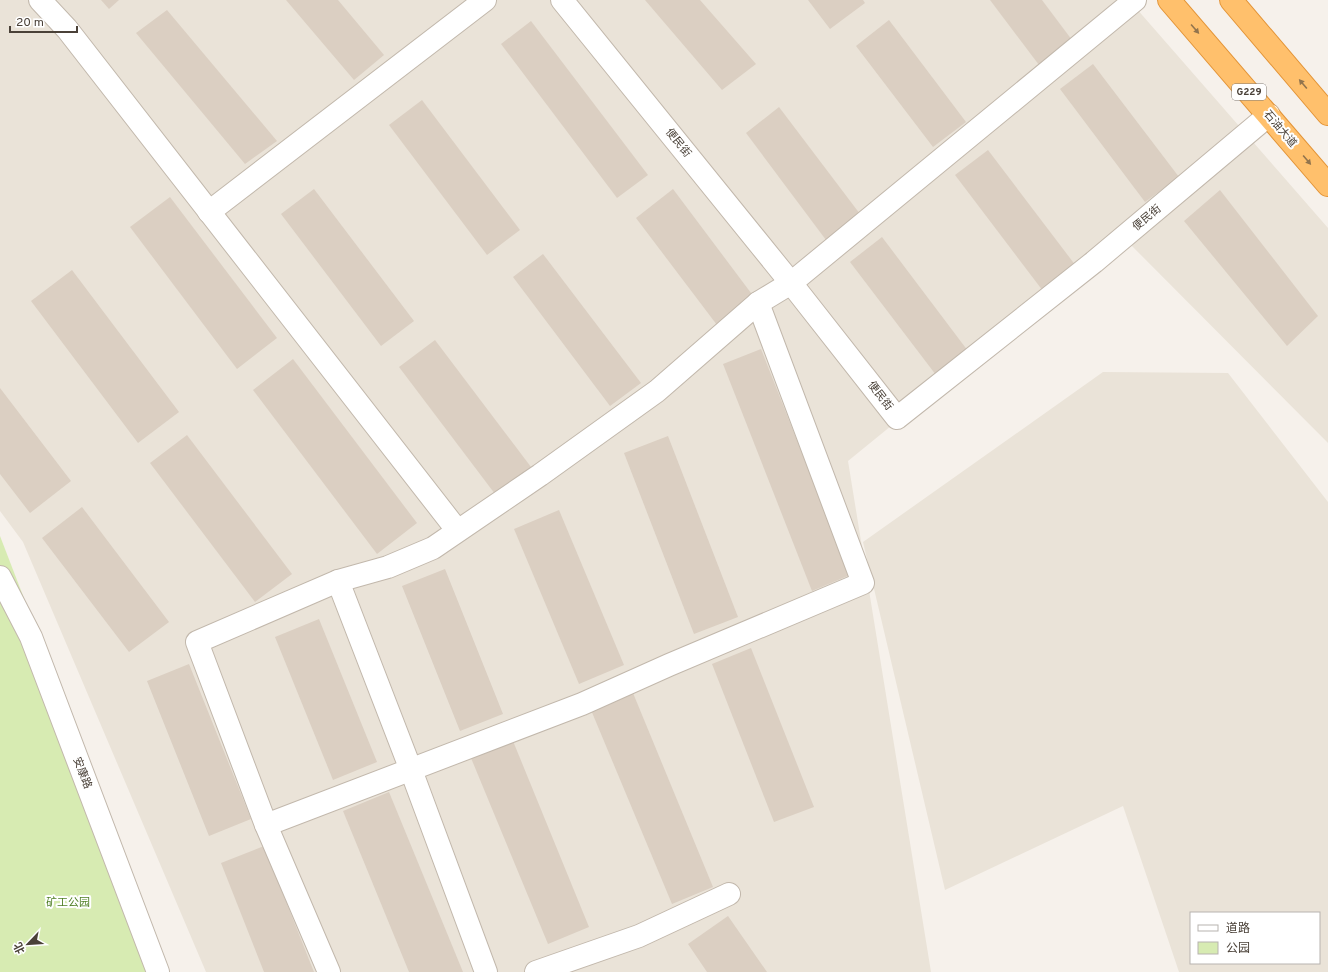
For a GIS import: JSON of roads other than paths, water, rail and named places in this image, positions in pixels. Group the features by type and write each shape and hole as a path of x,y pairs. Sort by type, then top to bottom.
{"highway":[{"name":"石油大道","path":"1169,0 1328,185"},
{"path":"1231,0 1328,114"}],"street":[{"path":"40,0 67,29 457,530"},
{"path":"209,212 485,0"},
{"name":"便民街","path":"562,0 791,283 897,418 1094,262 1269,115"},
{"path":"329,972 266,825 197,642 338,581 388,567 433,548 457,530 540,475 657,391 758,303 791,283 1135,0"},
{"path":"266,825 582,704 669,665 863,583 758,303"},
{"name":"安康路","path":"0,577 30,638 158,972"},
{"path":"338,581 411,770 486,972"},
{"path":"536,972 639,936 730,894"}],"park label":[{"name":"矿工公园","path":"68,903"}]}
